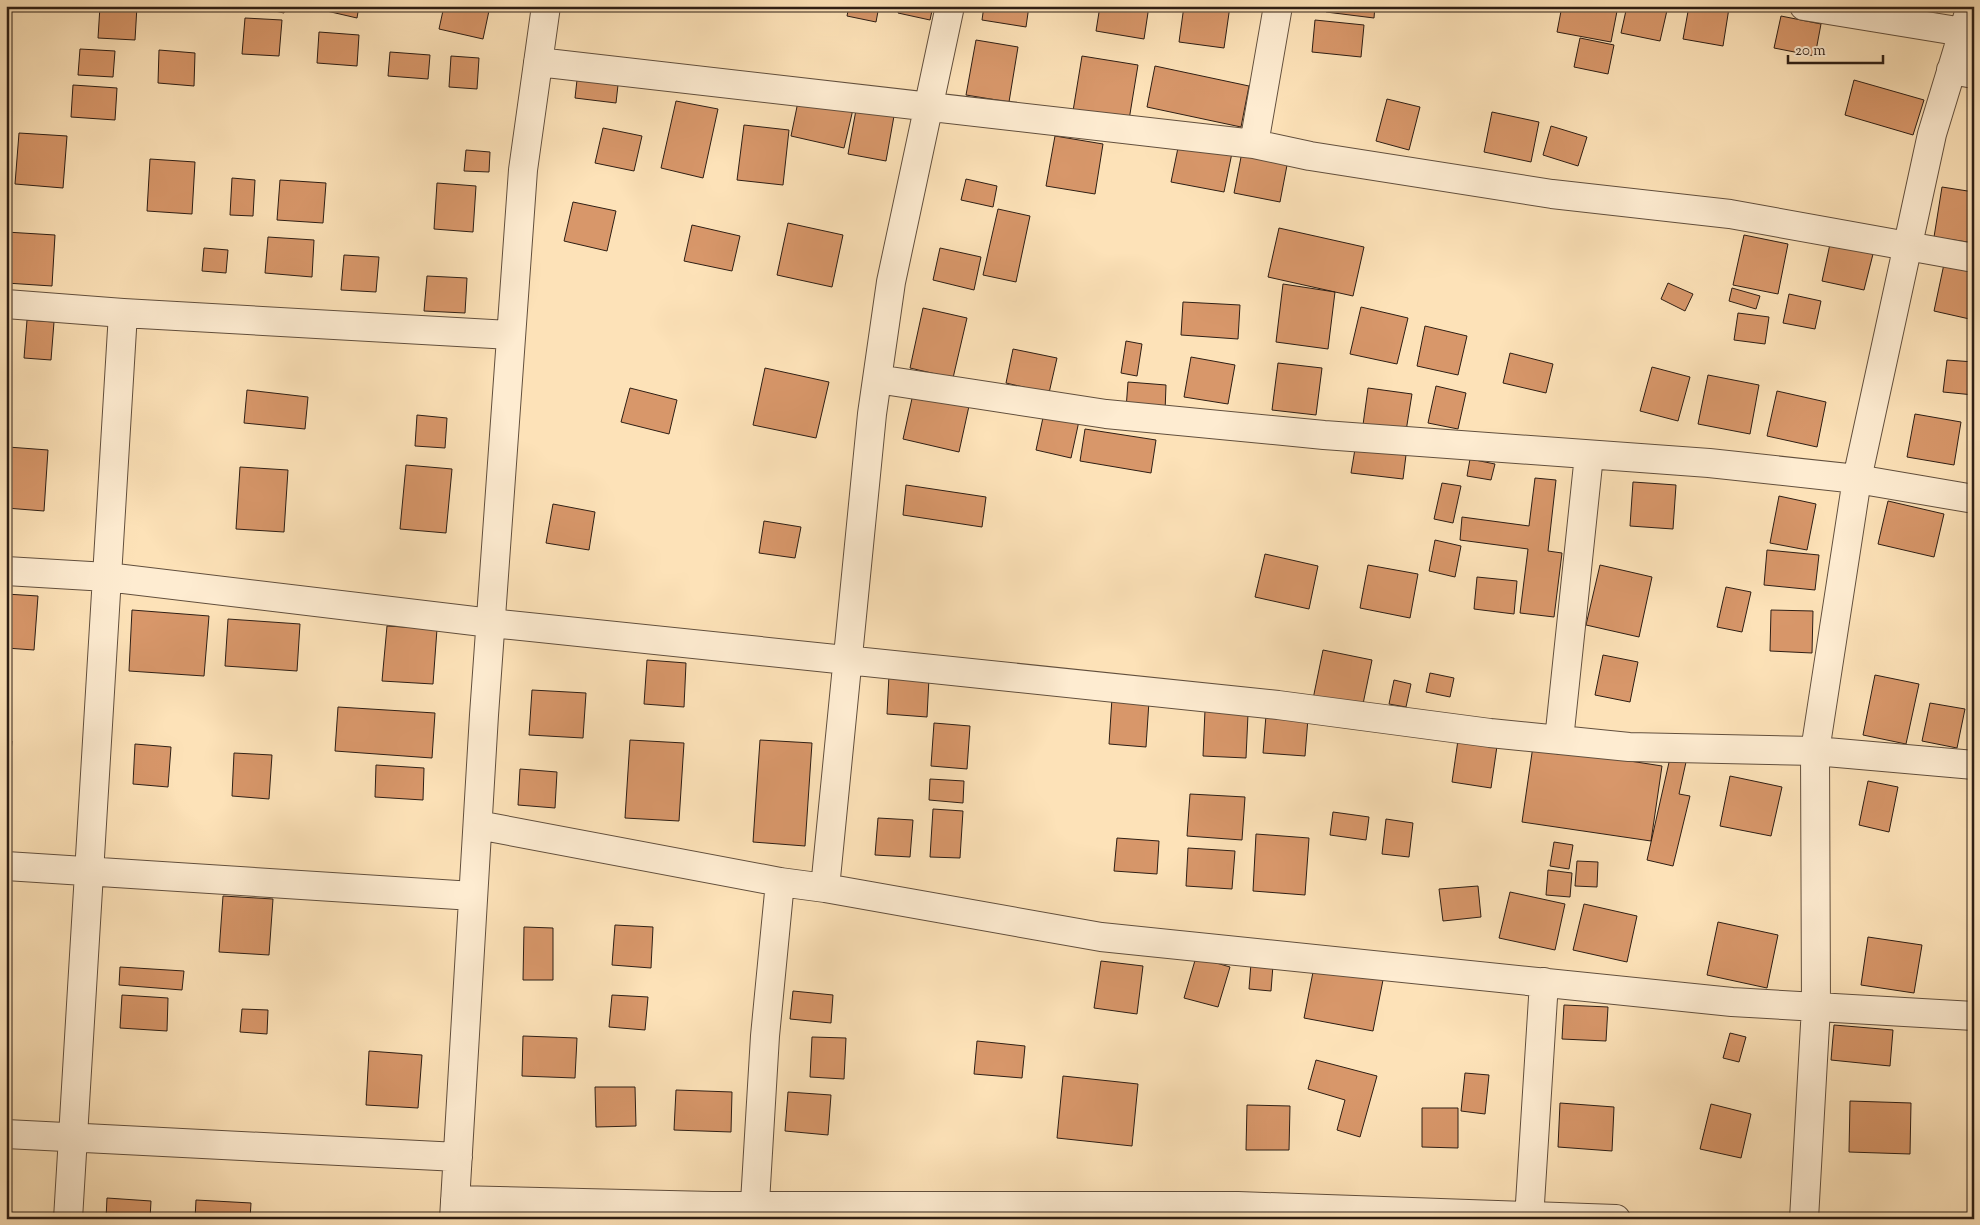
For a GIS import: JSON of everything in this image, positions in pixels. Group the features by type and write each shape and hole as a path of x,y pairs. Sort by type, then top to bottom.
{"street":[{"path":"546,6 523,170 473,896 455,1209 755,1212 1238,1212 1616,1219"},
{"path":"825,888 877,379 891,282 950,6"},
{"path":"1254,144 1278,6"},
{"path":"1804,6 1963,32"},
{"path":"1804,1219 1816,1007 1815,751 1857,480 1932,134 1963,72 1963,32 1971,6"},
{"path":"538,62 1254,144 1310,156 1552,194 1730,214 1907,248 1974,258"},
{"path":"6,304 123,313 511,335"},
{"path":"68,1219 123,313"},
{"path":"877,379 1106,414 1324,435 1709,463 1857,480 1974,499"},
{"path":"1559,740 1590,454"},
{"path":"6,571 107,578 491,623 1268,704 1490,733 1629,747 1815,751 1974,766"},
{"path":"478,825 780,882 825,888 1101,937 1732,1002 1974,1016"},
{"path":"6,866 473,896"},
{"path":"755,1212 765,1036 780,882"},
{"path":"1529,1217 1544,982"},
{"path":"6,1134 458,1157"}],"building":[{"path":"100,6 137,6 135,40 98,38"},
{"path":"252,6 285,6 284,13"},
{"path":"305,6 359,6 357,18"},
{"path":"444,6 490,6 483,39 439,29"},
{"path":"849,6 879,6 876,22 847,16"},
{"path":"900,6 933,6 930,20 898,13"},
{"path":"984,6 1029,6 1026,27 982,20"},
{"path":"1100,6 1149,6 1144,39 1096,31"},
{"path":"1184,6 1230,6 1224,48 1179,42"},
{"path":"1327,6 1375,6 1374,18 1326,12"},
{"path":"1476,6 1497,6 1496,10"},
{"path":"1562,6 1618,6 1611,42 1557,32"},
{"path":"1627,6 1668,6 1660,41 1621,33"},
{"path":"1689,6 1729,8 1723,46 1683,39"},
{"path":"1892,6 1938,6 1938,12"},
{"path":"1781,16 1821,24 1815,56 1774,48"},
{"path":"245,18 282,20 279,56 242,54"},
{"path":"1315,20 1364,25 1361,57 1312,52"},
{"path":"319,32 359,35 357,66 317,63"},
{"path":"1580,38 1614,45 1608,74 1574,67"},
{"path":"976,40 1018,47 1009,102 966,95"},
{"path":"80,49 115,51 113,77 78,75"},
{"path":"159,50 195,53 194,86 158,83"},
{"path":"390,52 430,55 428,79 388,76"},
{"path":"451,56 479,58 477,89 449,87"},
{"path":"1082,56 1138,65 1129,120 1073,111"},
{"path":"1155,66 1249,86 1241,127 1147,107"},
{"path":"577,80 618,85 616,103 575,98"},
{"path":"1854,80 1924,100 1913,135 1845,115"},
{"path":"73,85 117,88 115,120 71,117"},
{"path":"800,92 854,105 844,148 791,136"},
{"path":"1387,99 1420,107 1409,150 1376,141"},
{"path":"676,101 718,109 703,178 661,168"},
{"path":"856,110 894,116 886,161 848,154"},
{"path":"1492,112 1539,122 1531,162 1484,152"},
{"path":"744,125 789,130 783,185 737,180"},
{"path":"1551,126 1587,137 1578,166 1543,155"},
{"path":"603,128 642,136 634,171 595,163"},
{"path":"19,133 67,136 63,188 15,184"},
{"path":"1055,136 1103,144 1095,194 1046,186"},
{"path":"1180,138 1233,148 1224,192 1171,182"},
{"path":"466,150 490,152 489,172 464,171"},
{"path":"1242,152 1288,160 1280,202 1234,193"},
{"path":"150,159 195,162 192,214 147,211"},
{"path":"232,178 255,180 253,216 230,215"},
{"path":"966,179 997,186 993,207 961,200"},
{"path":"280,180 326,183 323,223 277,220"},
{"path":"437,183 476,186 473,232 434,229"},
{"path":"1942,187 1974,192 1974,243 1934,237"},
{"path":"573,202 616,211 607,251 564,241"},
{"path":"998,209 1030,216 1016,282 983,275"},
{"path":"788,223 843,235 832,287 777,275"},
{"path":"692,225 740,236 732,271 684,261"},
{"path":"1279,228 1364,247 1353,296 1268,277"},
{"path":"6,232 55,235 52,286 6,283"},
{"path":"1744,235 1788,244 1778,294 1733,285"},
{"path":"268,237 314,240 312,277 265,273"},
{"path":"1830,244 1873,254 1864,290 1822,281"},
{"path":"204,248 228,250 226,273 202,271"},
{"path":"940,248 981,257 974,290 933,280"},
{"path":"344,255 379,257 376,292 341,290"},
{"path":"1944,264 1974,271 1974,320 1934,311"},
{"path":"427,276 467,278 465,313 424,311"},
{"path":"1668,283 1693,294 1685,311 1661,299"},
{"path":"1283,284 1335,292 1328,349 1276,342"},
{"path":"1732,288 1760,296 1756,309 1729,301"},
{"path":"1789,294 1821,301 1815,329 1783,323"},
{"path":"1183,302 1240,305 1238,339 1181,335"},
{"path":"1361,307 1408,318 1397,364 1350,354"},
{"path":"923,308 967,318 953,378 910,368"},
{"path":"1738,313 1769,317 1765,344 1734,340"},
{"path":"27,320 54,322 51,360 24,358"},
{"path":"1425,326 1467,336 1458,375 1417,366"},
{"path":"1126,341 1142,344 1137,376 1121,373"},
{"path":"1013,349 1057,358 1049,393 1006,383"},
{"path":"1510,353 1553,364 1546,393 1503,383"},
{"path":"1191,357 1235,365 1228,404 1184,397"},
{"path":"1947,360 1974,362 1974,395 1943,392"},
{"path":"1278,363 1322,368 1316,415 1272,410"},
{"path":"1652,367 1690,377 1678,421 1640,411"},
{"path":"765,368 829,382 816,438 753,425"},
{"path":"1708,375 1759,385 1750,434 1698,424"},
{"path":"1128,382 1166,385 1165,412 1126,409"},
{"path":"1436,386 1466,393 1458,429 1428,423"},
{"path":"630,388 677,400 669,434 621,422"},
{"path":"1368,388 1412,394 1406,431 1363,425"},
{"path":"247,390 308,397 305,429 244,423"},
{"path":"1777,391 1826,402 1817,447 1767,436"},
{"path":"913,394 969,406 959,452 903,439"},
{"path":"1044,413 1079,421 1071,458 1036,450"},
{"path":"1915,414 1961,422 1954,465 1907,457"},
{"path":"417,415 447,418 445,448 415,446"},
{"path":"1085,429 1156,440 1151,473 1080,461"},
{"path":"8,447 48,450 44,511 6,508"},
{"path":"1355,449 1406,455 1403,479 1351,473"},
{"path":"1470,459 1495,464 1491,480 1467,476"},
{"path":"406,465 452,469 446,533 400,529"},
{"path":"240,467 288,470 284,532 236,529"},
{"path":"1535,478 1556,480 1548,551 1562,553 1554,617 1520,613 1528,549 1460,540 1462,517 1529,526"},
{"path":"1633,482 1676,485 1673,529 1630,526"},
{"path":"1442,483 1461,486 1453,523 1434,519"},
{"path":"906,485 986,497 982,527 903,515"},
{"path":"1779,496 1816,504 1807,550 1770,543"},
{"path":"1888,501 1944,514 1934,557 1878,544"},
{"path":"553,504 595,512 589,550 546,543"},
{"path":"764,521 801,527 795,558 759,553"},
{"path":"1435,540 1461,546 1455,577 1429,571"},
{"path":"1767,550 1819,555 1815,590 1764,585"},
{"path":"1265,554 1318,566 1309,609 1255,597"},
{"path":"1368,565 1418,574 1410,618 1360,608"},
{"path":"1600,565 1652,577 1639,637 1586,625"},
{"path":"1477,577 1517,581 1514,614 1474,609"},
{"path":"1726,587 1751,592 1742,632 1717,627"},
{"path":"6,594 38,596 34,650 6,648"},
{"path":"132,610 209,616 204,676 129,671"},
{"path":"1771,610 1813,611 1812,653 1770,651"},
{"path":"228,619 300,624 297,671 225,666"},
{"path":"387,626 437,629 433,684 382,681"},
{"path":"1323,650 1372,660 1362,709 1313,699"},
{"path":"1603,655 1638,662 1630,702 1595,695"},
{"path":"647,660 686,663 684,707 644,704"},
{"path":"1430,673 1454,678 1450,697 1426,692"},
{"path":"889,675 929,678 927,717 887,714"},
{"path":"1875,675 1919,684 1906,744 1863,735"},
{"path":"1394,680 1411,684 1406,707 1389,704"},
{"path":"532,690 586,693 583,738 529,735"},
{"path":"1112,698 1149,701 1146,747 1109,744"},
{"path":"1930,703 1965,709 1957,748 1922,741"},
{"path":"338,707 435,713 432,758 335,751"},
{"path":"1205,710 1248,714 1246,758 1203,756"},
{"path":"1266,715 1308,718 1305,756 1263,753"},
{"path":"934,723 970,726 967,769 931,766"},
{"path":"630,740 684,743 679,821 625,818"},
{"path":"760,740 812,743 805,846 753,842"},
{"path":"1458,740 1497,746 1491,788 1452,782"},
{"path":"6,741 12,741 9,776 6,776"},
{"path":"135,744 171,747 168,787 133,784"},
{"path":"1533,746 1662,766 1651,841 1522,822"},
{"path":"234,753 272,755 269,799 232,796"},
{"path":"1670,758 1686,762 1679,794 1690,796 1673,866 1647,860"},
{"path":"376,765 424,768 423,800 375,797"},
{"path":"520,769 557,772 555,808 518,805"},
{"path":"1730,776 1782,787 1771,836 1720,826"},
{"path":"930,779 964,781 963,803 929,800"},
{"path":"1868,781 1898,787 1889,832 1859,825"},
{"path":"1190,794 1245,797 1242,840 1187,836"},
{"path":"1971,794 1974,794 1974,833 1969,833"},
{"path":"933,809 963,811 960,858 930,857"},
{"path":"1333,812 1369,817 1366,840 1330,835"},
{"path":"878,818 913,820 910,857 875,855"},
{"path":"1386,819 1413,823 1409,857 1382,854"},
{"path":"1256,834 1309,838 1305,895 1253,891"},
{"path":"1117,838 1159,841 1157,874 1114,871"},
{"path":"1554,842 1573,845 1569,869 1550,866"},
{"path":"1188,848 1235,851 1232,889 1186,886"},
{"path":"1577,861 1598,862 1597,887 1575,886"},
{"path":"1548,870 1572,873 1570,897 1546,895"},
{"path":"1478,886 1481,917 1443,921 1439,889"},
{"path":"1510,892 1565,904 1555,950 1499,938"},
{"path":"223,896 273,899 269,955 219,952"},
{"path":"1584,904 1637,916 1627,962 1573,950"},
{"path":"1718,922 1778,935 1767,988 1707,975"},
{"path":"615,925 653,927 651,968 612,965"},
{"path":"524,927 553,928 553,980 523,980"},
{"path":"1868,937 1922,945 1914,993 1861,985"},
{"path":"1196,957 1230,967 1218,1007 1184,998"},
{"path":"1101,961 1143,966 1137,1014 1094,1008"},
{"path":"1251,963 1273,965 1271,991 1249,989"},
{"path":"120,967 184,971 182,990 119,985"},
{"path":"1314,967 1383,980 1373,1031 1304,1018"},
{"path":"793,991 833,995 831,1023 790,1019"},
{"path":"122,995 168,998 167,1031 120,1028"},
{"path":"612,995 648,997 645,1030 609,1027"},
{"path":"1564,1005 1608,1007 1606,1041 1562,1039"},
{"path":"242,1009 268,1010 267,1034 240,1032"},
{"path":"1834,1025 1893,1030 1890,1066 1831,1060"},
{"path":"1730,1033 1746,1037 1739,1062 1723,1058"},
{"path":"523,1036 577,1038 575,1078 522,1076"},
{"path":"812,1037 846,1038 844,1079 810,1077"},
{"path":"977,1041 1025,1046 1022,1078 974,1074"},
{"path":"369,1051 422,1055 418,1108 366,1105"},
{"path":"1316,1060 1377,1076 1360,1137 1337,1130 1345,1100 1308,1089"},
{"path":"1465,1073 1489,1075 1485,1114 1461,1111"},
{"path":"1063,1076 1138,1084 1132,1146 1057,1138"},
{"path":"595,1087 635,1087 636,1126 596,1127"},
{"path":"676,1090 732,1092 731,1132 674,1130"},
{"path":"788,1092 831,1095 828,1135 785,1131"},
{"path":"1850,1101 1911,1103 1910,1154 1849,1152"},
{"path":"1560,1103 1614,1107 1612,1151 1558,1147"},
{"path":"1711,1104 1751,1114 1741,1158 1700,1149"},
{"path":"1247,1105 1290,1106 1289,1150 1246,1150"},
{"path":"1422,1108 1458,1108 1458,1148 1422,1147"},
{"path":"1974,1131 1974,1169 1971,1168"},
{"path":"107,1198 151,1201 150,1219 106,1219"},
{"path":"196,1200 251,1203 250,1219 195,1219"}]}
